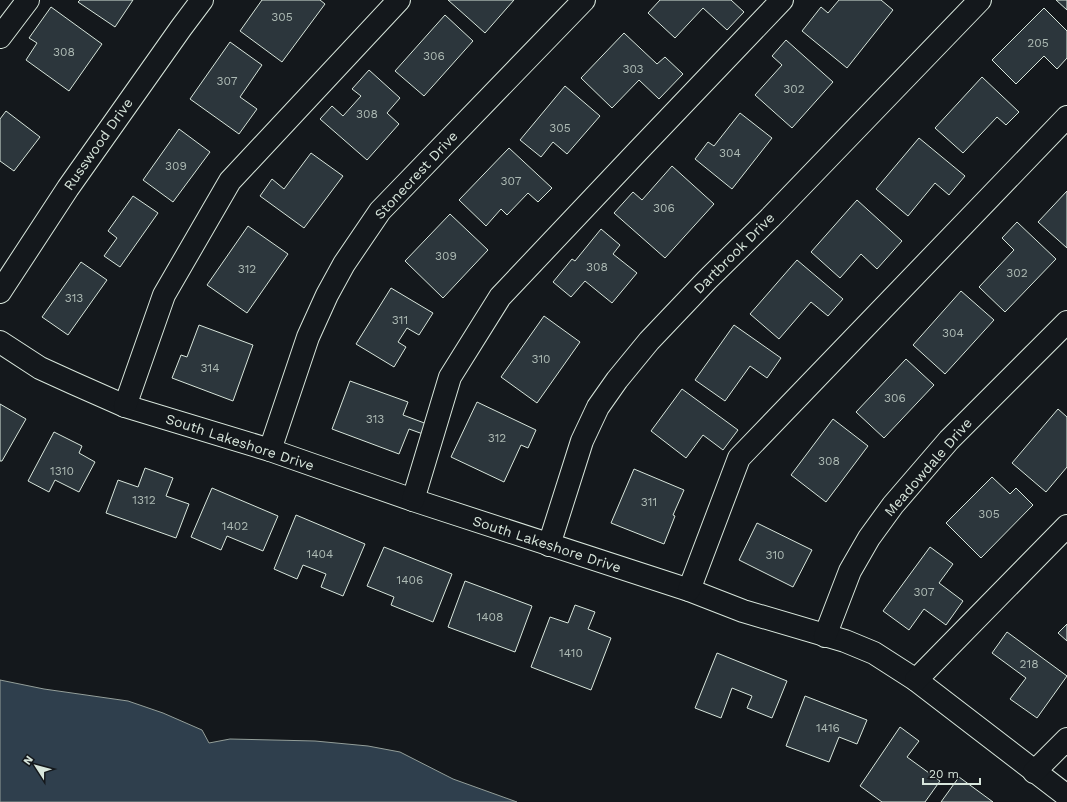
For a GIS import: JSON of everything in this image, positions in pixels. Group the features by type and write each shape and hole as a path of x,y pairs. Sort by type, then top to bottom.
{"street":[{"path":"0,38 28,0"},
{"name":"Russwood Drive","path":"0,292 68,188 202,0"},
{"path":"125,406 164,295 230,181 399,0"},
{"name":"Stonecrest Drive","path":"270,450 308,337 327,295 344,264 380,210 584,0"},
{"path":"413,500 450,377 500,297 782,0"},
{"name":"Dartbrook Drive","path":"549,545 582,441 598,407 617,380 649,341 707,280 775,212 980,0"},
{"path":"689,590 739,458 1067,117"},
{"name":"Meadowdale Drive","path":"825,636 850,571 869,538 893,504 949,440 1067,322"},
{"name":"South Lakeshore Drive","path":"0,342 40,368 125,406 270,450 413,500 689,590 743,611 845,641 874,652 916,680 1067,796"},
{"path":"916,680 1067,526"},
{"path":"1034,772 1067,739"}],"water":[{"path":"0,680 44,689 128,701 163,713 202,730 209,743 230,739 315,741 368,746 400,752 453,779 517,802 0,802"}],"building":[{"path":"80,0 133,0 115,27 78,2"},
{"path":"262,0 320,0 325,4 282,62 240,31"},
{"path":"448,0 514,0 485,33"},
{"path":"660,0 731,0 744,12 727,30 703,8 675,38 648,13"},
{"path":"839,0 881,0 893,10 847,68 802,31 821,7 828,13"},
{"path":"1056,0 1067,0 1067,10"},
{"path":"51,7 102,44 69,91 26,60 37,43 29,38"},
{"path":"1044,8 1067,31 1067,58 1057,69 1044,56 1016,84 992,60"},
{"path":"445,15 473,41 424,96 395,71"},
{"path":"624,33 657,64 665,57 683,74 659,99 639,80 612,108 581,78"},
{"path":"786,40 833,82 792,128 755,95 782,65 772,56"},
{"path":"230,42 262,65 240,97 257,109 239,134 190,99"},
{"path":"369,70 400,98 387,113 399,124 367,160 320,119 332,106 343,116 361,96 352,89"},
{"path":"982,77 1019,112 1006,125 997,117 963,153 935,128"},
{"path":"565,86 600,116 567,154 553,142 541,157 520,140"},
{"path":"6,111 40,137 14,171 0,161 0,119"},
{"path":"740,113 772,138 732,189 695,159 708,142 714,146"},
{"path":"179,129 210,152 173,202 143,180"},
{"path":"919,138 965,176 949,195 935,183 908,216 876,189"},
{"path":"509,148 552,188 538,202 528,193 507,215 501,209 486,226 459,200"},
{"path":"311,153 343,176 304,228 260,196 272,179 284,189"},
{"path":"672,166 714,204 665,258 614,213 633,192 642,200"},
{"path":"1067,191 1067,248 1038,222"},
{"path":"133,196 158,213 120,267 104,256 117,238 108,231"},
{"path":"857,200 902,241 877,269 861,254 840,278 811,252"},
{"path":"450,214 488,250 443,298 405,261"},
{"path":"1017,222 1056,259 1005,312 979,287 1014,250 1002,238"},
{"path":"248,226 288,254 247,313 207,285"},
{"path":"601,229 620,245 613,254 637,273 612,303 585,281 571,297 553,282 572,259 575,261"},
{"path":"797,260 843,299 828,316 811,302 779,339 750,314"},
{"path":"81,262 107,280 68,335 42,317"},
{"path":"391,288 433,313 419,335 407,328 398,342 406,347 394,367 356,344"},
{"path":"961,291 994,320 945,374 913,345"},
{"path":"544,316 580,342 537,403 501,377"},
{"path":"199,325 253,345 233,401 172,378 181,355 187,357"},
{"path":"734,325 781,358 767,378 750,366 725,401 695,380"},
{"path":"906,359 934,385 884,438 856,412"},
{"path":"350,381 408,402 403,415 427,424 423,434 409,429 399,454 332,429"},
{"path":"682,389 738,430 723,450 703,435 686,458 651,431"},
{"path":"477,402 536,430 528,448 521,445 504,482 451,457"},
{"path":"0,404 26,419 2,461 0,461"},
{"path":"1058,409 1067,417 1067,467 1046,492 1012,463"},
{"path":"833,419 868,446 826,502 791,475"},
{"path":"54,432 82,446 79,453 95,462 79,492 55,480 49,492 28,481"},
{"path":"145,468 173,478 166,496 189,504 176,538 106,513 118,480 138,487"},
{"path":"634,469 684,490 673,515 675,516 664,544 611,523"},
{"path":"992,477 1010,494 1016,488 1033,505 981,558 946,523"},
{"path":"212,488 278,516 263,551 227,536 221,550 191,537"},
{"path":"296,515 365,544 343,596 321,587 326,574 303,565 297,579 274,569"},
{"path":"757,523 812,550 793,587 739,560"},
{"path":"384,547 452,574 433,622 391,605 394,597 367,586"},
{"path":"930,547 953,564 939,583 963,601 946,625 924,609 909,630 883,611"},
{"path":"465,581 532,606 515,652 448,627"},
{"path":"575,605 595,612 588,629 611,638 591,690 531,667 550,617 568,623"},
{"path":"1067,624 1067,641 1058,633"},
{"path":"1007,632 1067,676 1037,718 1010,699 1026,678 992,653"},
{"path":"717,653 787,681 772,718 747,708 752,696 732,688 721,718 695,708"},
{"path":"805,696 867,720 857,744 839,737 829,762 786,746"},
{"path":"900,727 919,741 907,757 940,781 925,802 882,802 860,786"},
{"path":"959,777 993,802 941,802"}]}
